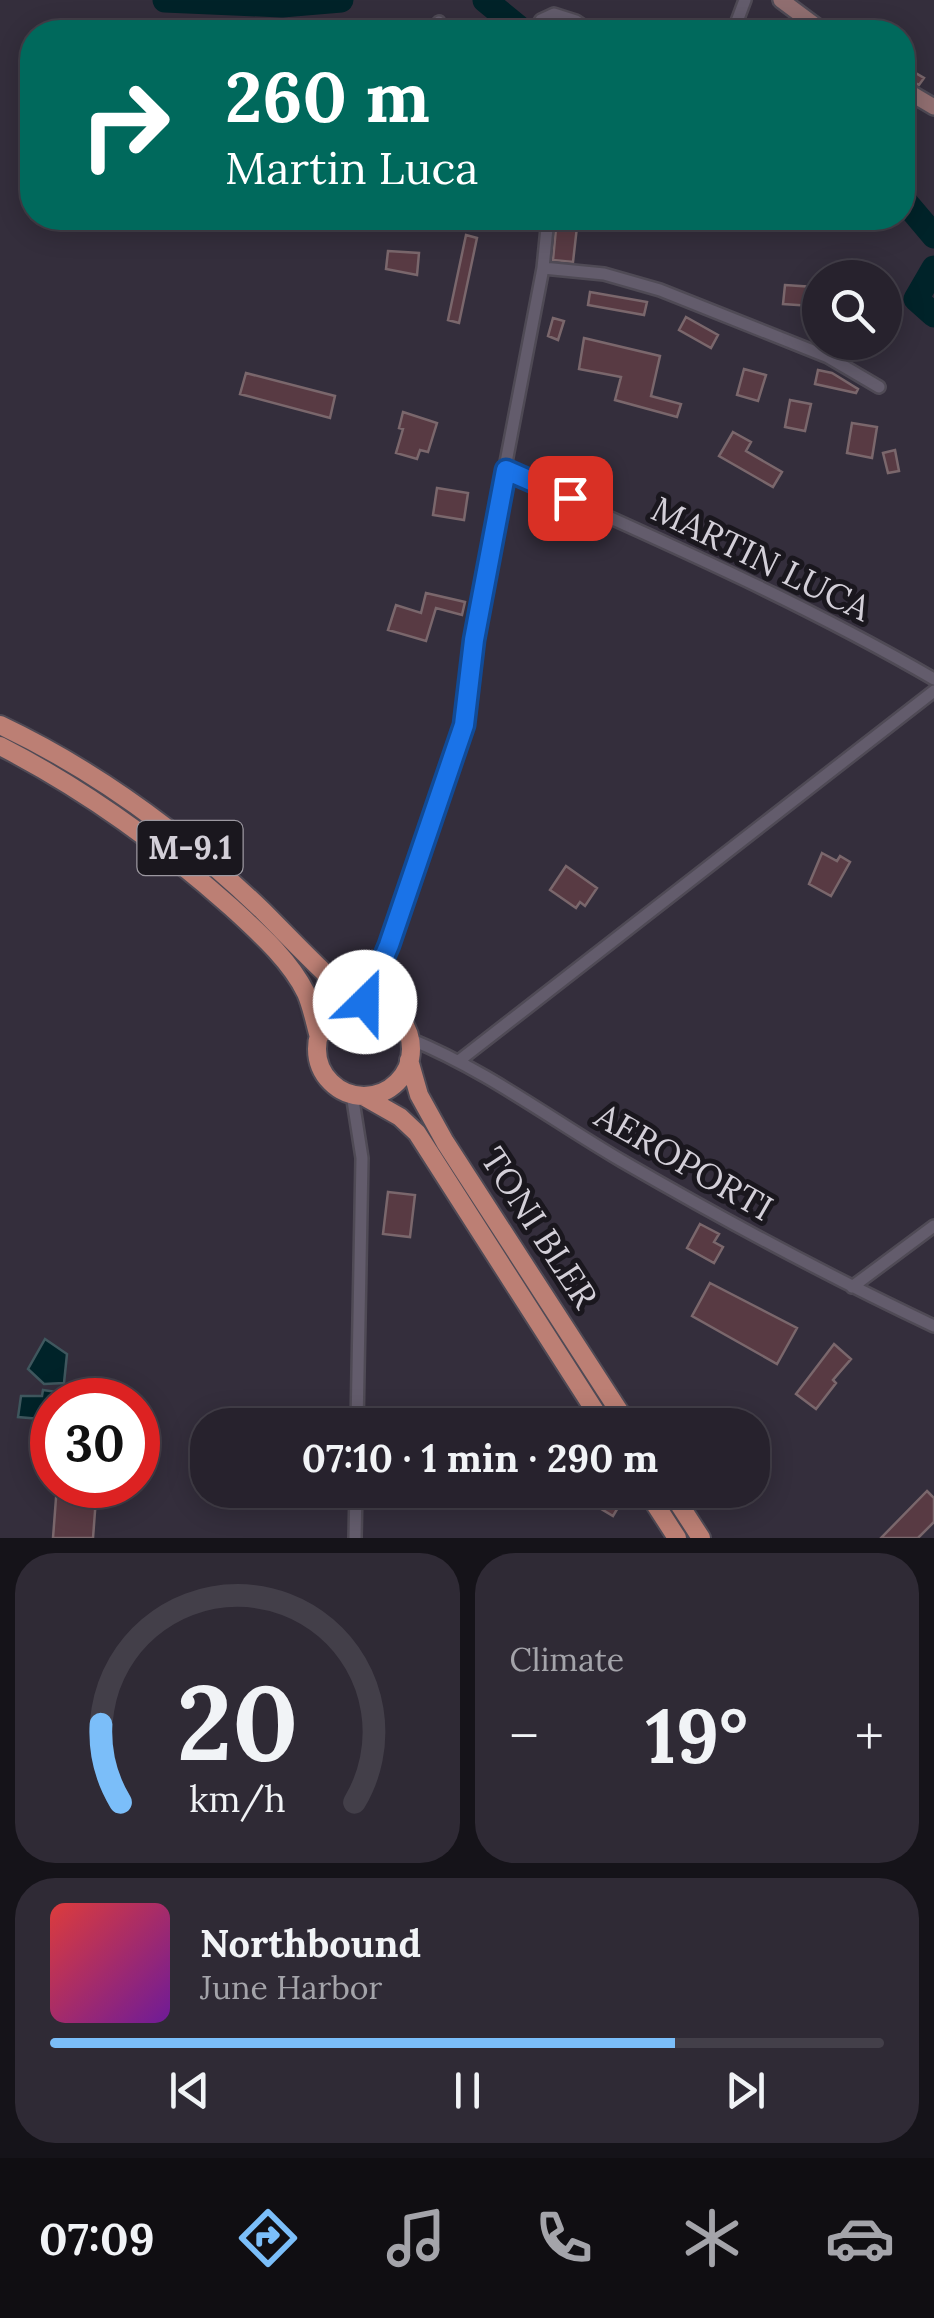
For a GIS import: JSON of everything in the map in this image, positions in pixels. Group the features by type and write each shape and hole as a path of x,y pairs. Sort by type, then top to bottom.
{"main road":[{"name":"M-9.1","path":"0,725 68,760 138,806 232,883 361,1002 394,1013 410,1039"},
{"name":"M-9.1","path":"0,746 68,783 157,844 249,924 278,954 305,992 318,1038 318,1058 326,1077 358,1095"},
{"path":"318,1038 336,1012 361,1002"},
{"path":"358,1095 392,1086 410,1060 410,1039"},
{"name":"TONI BLER","path":"410,1060 419,1095 444,1142 617,1408"},
{"name":"TONI BLER","path":"358,1095 400,1117 417,1133 593,1408"},
{"path":"658,1508 677,1538"},
{"path":"681,1508 700,1538"}],"street":[{"path":"782,0 808,20"},
{"path":"541,20 554,14 573,20"},
{"path":"361,1002 389,945 464,725 474,640 544,268 547,230"},
{"path":"544,268 604,274 660,290 828,357 878,387"},
{"name":"MARTIN LUCA","path":"506,470 714,565 865,639 934,679"},
{"path":"460,1060 934,691"},
{"name":"AEROPORTI","path":"410,1039 460,1060 622,1161 852,1287 934,1326"},
{"path":"357,1408 362,1158 358,1095"},
{"path":"852,1287 934,1226"},
{"path":"354,1538 355,1508"}],"shaded area":[{"path":"45,1339 67,1354 65,1378 38,1378 28,1369"},
{"path":"21,1396 30,1396 30,1418 18,1417"}],"building":[{"path":"915,73 924,78 919,85 915,83"},
{"path":"556,230 577,230 573,262 553,260"},
{"path":"466,235 477,238 459,323 448,320"},
{"path":"388,251 419,253 417,275 386,269"},
{"path":"785,285 802,286 802,305 783,304"},
{"path":"590,292 647,302 644,315 588,305"},
{"path":"686,317 718,335 711,348 679,330"},
{"path":"553,318 564,321 558,340 548,336"},
{"path":"584,338 660,356 651,396 681,404 677,417 615,400 621,377 579,369"},
{"path":"744,369 766,375 758,401 737,395"},
{"path":"818,370 832,373 858,389 856,393 815,384"},
{"path":"246,373 335,396 330,418 240,394"},
{"path":"790,400 811,404 805,431 785,427"},
{"path":"403,412 437,423 428,452 420,450 417,459 396,453"},
{"path":"852,423 877,427 872,458 847,453"},
{"path":"733,432 751,442 746,451 782,472 773,487 719,456"},
{"path":"895,450 899,471 888,473 883,453"},
{"path":"437,488 468,493 464,520 433,515"},
{"path":"426,593 465,602 462,615 436,608 426,641 388,630 396,605 421,613"},
{"path":"822,853 837,861 840,856 850,862 831,896 809,884"},
{"path":"566,866 597,888 585,906 580,902 576,908 550,890"},
{"path":"388,1192 415,1195 410,1237 383,1234"},
{"path":"700,1224 719,1234 714,1242 723,1247 714,1263 687,1248"},
{"path":"710,1283 797,1328 777,1364 692,1316"},
{"path":"834,1344 851,1359 816,1409 796,1394"},
{"path":"927,1491 934,1498 934,1522 918,1538 881,1538"},
{"path":"55,1508 95,1508 93,1538 53,1538"},
{"path":"600,1508 618,1508 613,1516"}],"waterway":[{"path":"165,0 282,5 341,0"},
{"path":"485,0 509,20"},
{"path":"915,213 934,236"},
{"path":"934,268 916,299 934,315"}],"route":[{"path":"365,1002 389,945 464,725 474,640 506,470 570,498"}]}
